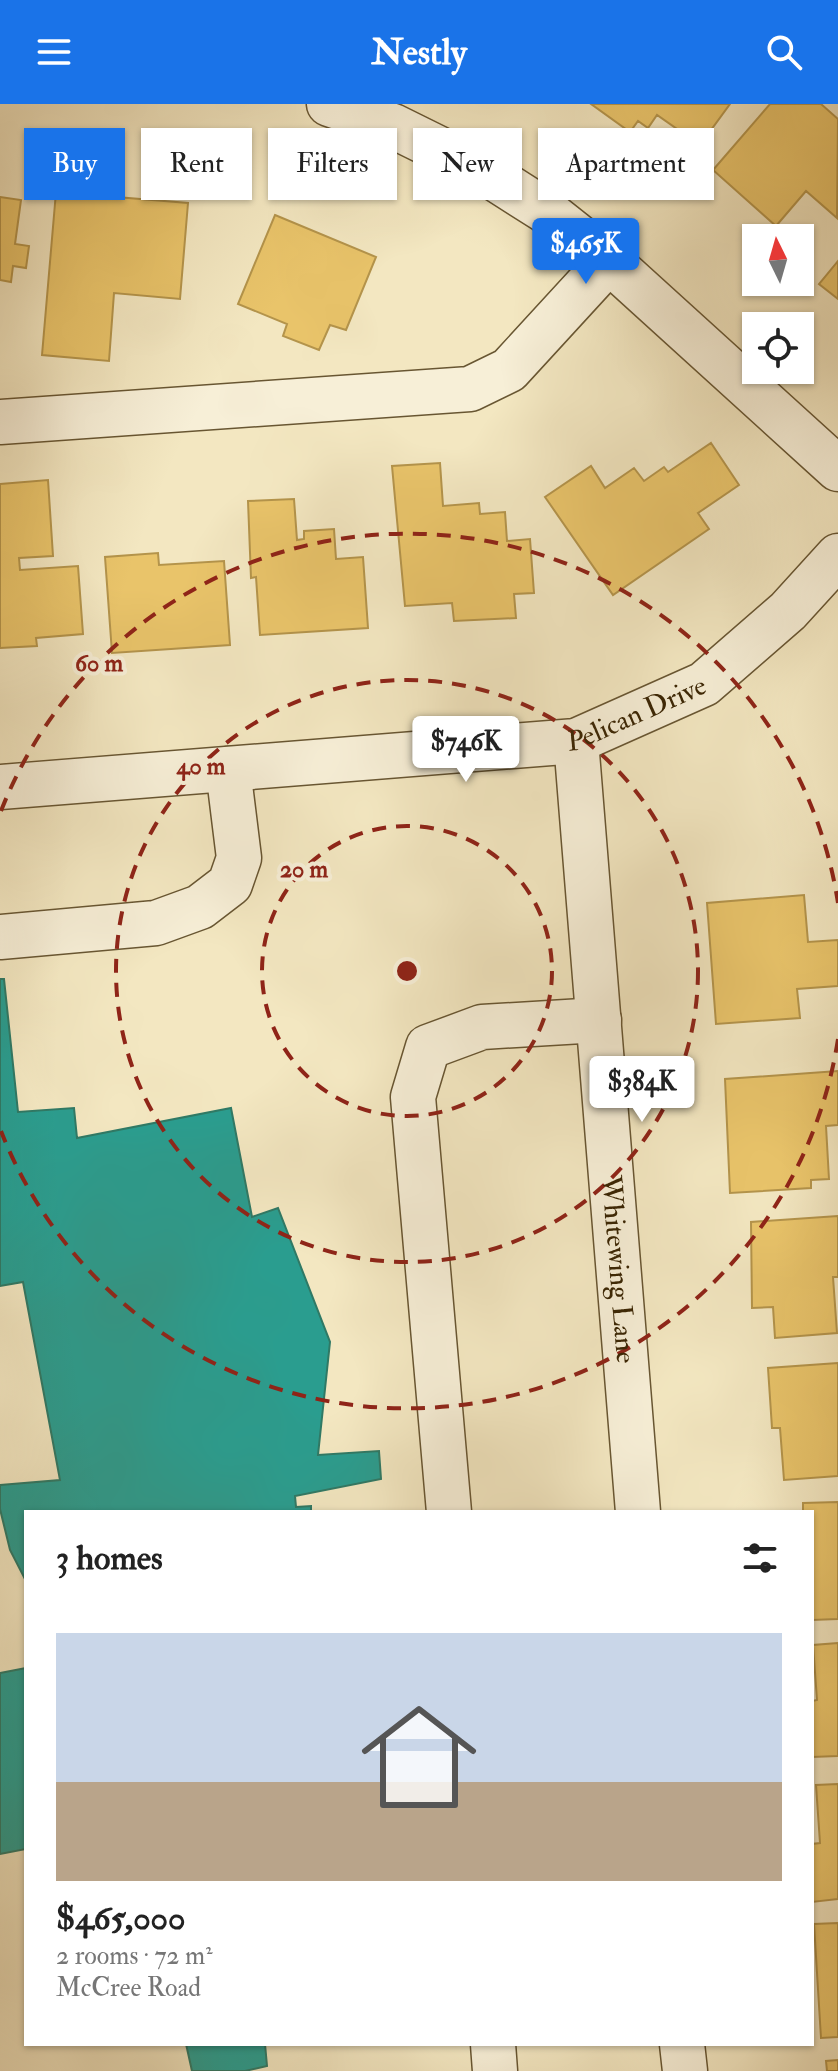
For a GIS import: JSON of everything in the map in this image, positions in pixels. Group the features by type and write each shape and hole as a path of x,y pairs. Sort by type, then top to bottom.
{"street":[{"path":"329,104 393,126 480,169 546,211 609,261 838,469"},
{"path":"0,422 470,389 509,370 609,261"},
{"name":"Pelican Drive","path":"0,787 576,741 704,684 788,611 838,556"},
{"name":"Whitewing Lane","path":"576,741 638,1510"},
{"path":"0,937 156,923 200,907 230,884 239,858 228,769"},
{"path":"449,1510 413,1097 428,1047 482,1027 599,1020"},
{"path":"493,2046 495,2071"},
{"path":"682,2046 685,2071"}],"building: Homes":[{"path":"591,104 730,104 712,128 676,128 657,115 648,128 638,121 633,128 624,128"},
{"path":"770,104 821,104 838,119 837,218 806,191 778,224 774,224 714,169"},
{"path":"0,197 21,200 15,244 29,246 26,268 13,266 11,282 0,280"},
{"path":"125,198 188,203 180,299 114,293 109,361 42,355 55,200"},
{"path":"275,215 376,257 346,330 330,325 319,350 283,336 287,324 238,304"},
{"path":"838,261 838,299 819,284"},
{"path":"711,443 739,485 698,513 709,529 613,595 545,497 591,466 605,488 634,468 644,481 664,467 668,472"},
{"path":"440,463 443,506 479,503 480,514 505,512 507,541 530,539 534,593 514,594 516,618 454,621 452,603 405,606 392,466"},
{"path":"48,480 53,556 19,558 20,570 78,566 83,634 36,638 37,646 0,648 0,484"},
{"path":"294,499 297,540 304,539 304,531 334,529 336,559 363,557 368,628 260,635 256,577 251,578 248,501"},
{"path":"158,553 159,565 224,561 230,645 112,653 105,557"},
{"path":"804,895 808,942 838,940 838,986 797,989 800,1018 716,1024 707,903"},
{"path":"838,1071 838,1125 826,1126 829,1179 811,1180 811,1188 730,1193 725,1079"},
{"path":"838,1216 838,1277 833,1277 837,1333 775,1338 773,1307 752,1308 751,1222"},
{"path":"838,1363 838,1476 784,1480 780,1428 772,1428 768,1368"},
{"path":"838,1502 838,1619 814,1620 814,1510 803,1510 803,1503"},
{"path":"838,1643 838,1756 814,1757 814,1701 817,1700 814,1645"},
{"path":"838,1784 838,1899 814,1902 814,1844 820,1843 816,1785"},
{"path":"838,1923 838,2037 821,2038 814,1924"},
{"path":"838,2060 838,2071 827,2071 826,2061"}],"building: Schools":[{"path":"0,979 4,979 18,1112 74,1108 77,1138 231,1108 252,1217 278,1208 330,1342 318,1455 379,1451 381,1479 295,1496 296,1507 311,1506 311,1510 24,1510 24,1577 10,1550 0,1509 0,1485 60,1480 23,1282 0,1286"},
{"path":"24,1668 24,1849 0,1854 0,1673"},
{"path":"186,2046 265,2046 267,2066 245,2071 192,2071"}]}
